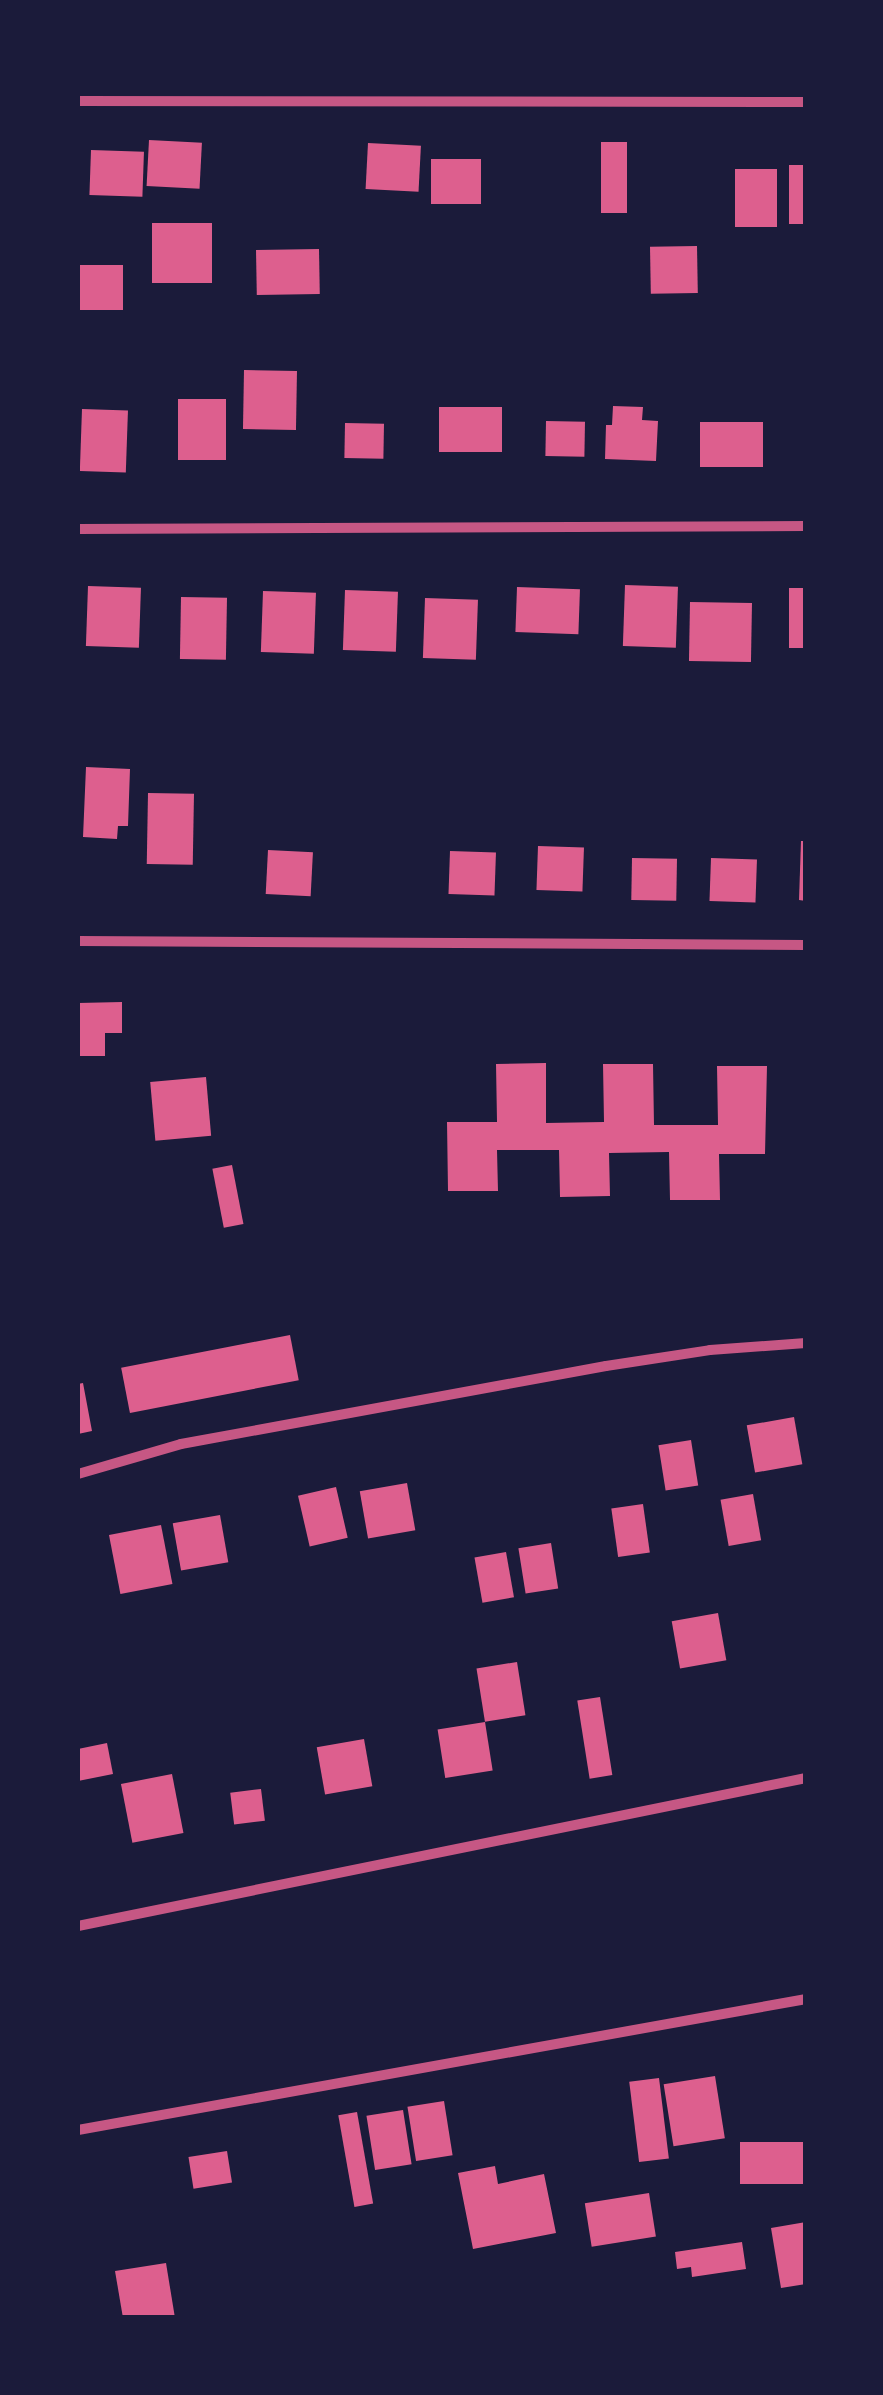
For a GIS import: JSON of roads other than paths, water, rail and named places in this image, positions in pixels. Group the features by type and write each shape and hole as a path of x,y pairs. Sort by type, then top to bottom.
{"street":[{"path":"78,100 806,102"},
{"path":"78,529 806,526"},
{"path":"78,941 806,945"},
{"path":"78,1474 181,1444 606,1366 710,1350 806,1343"},
{"path":"78,1926 806,1778"},
{"path":"78,2130 806,1998"}]}
